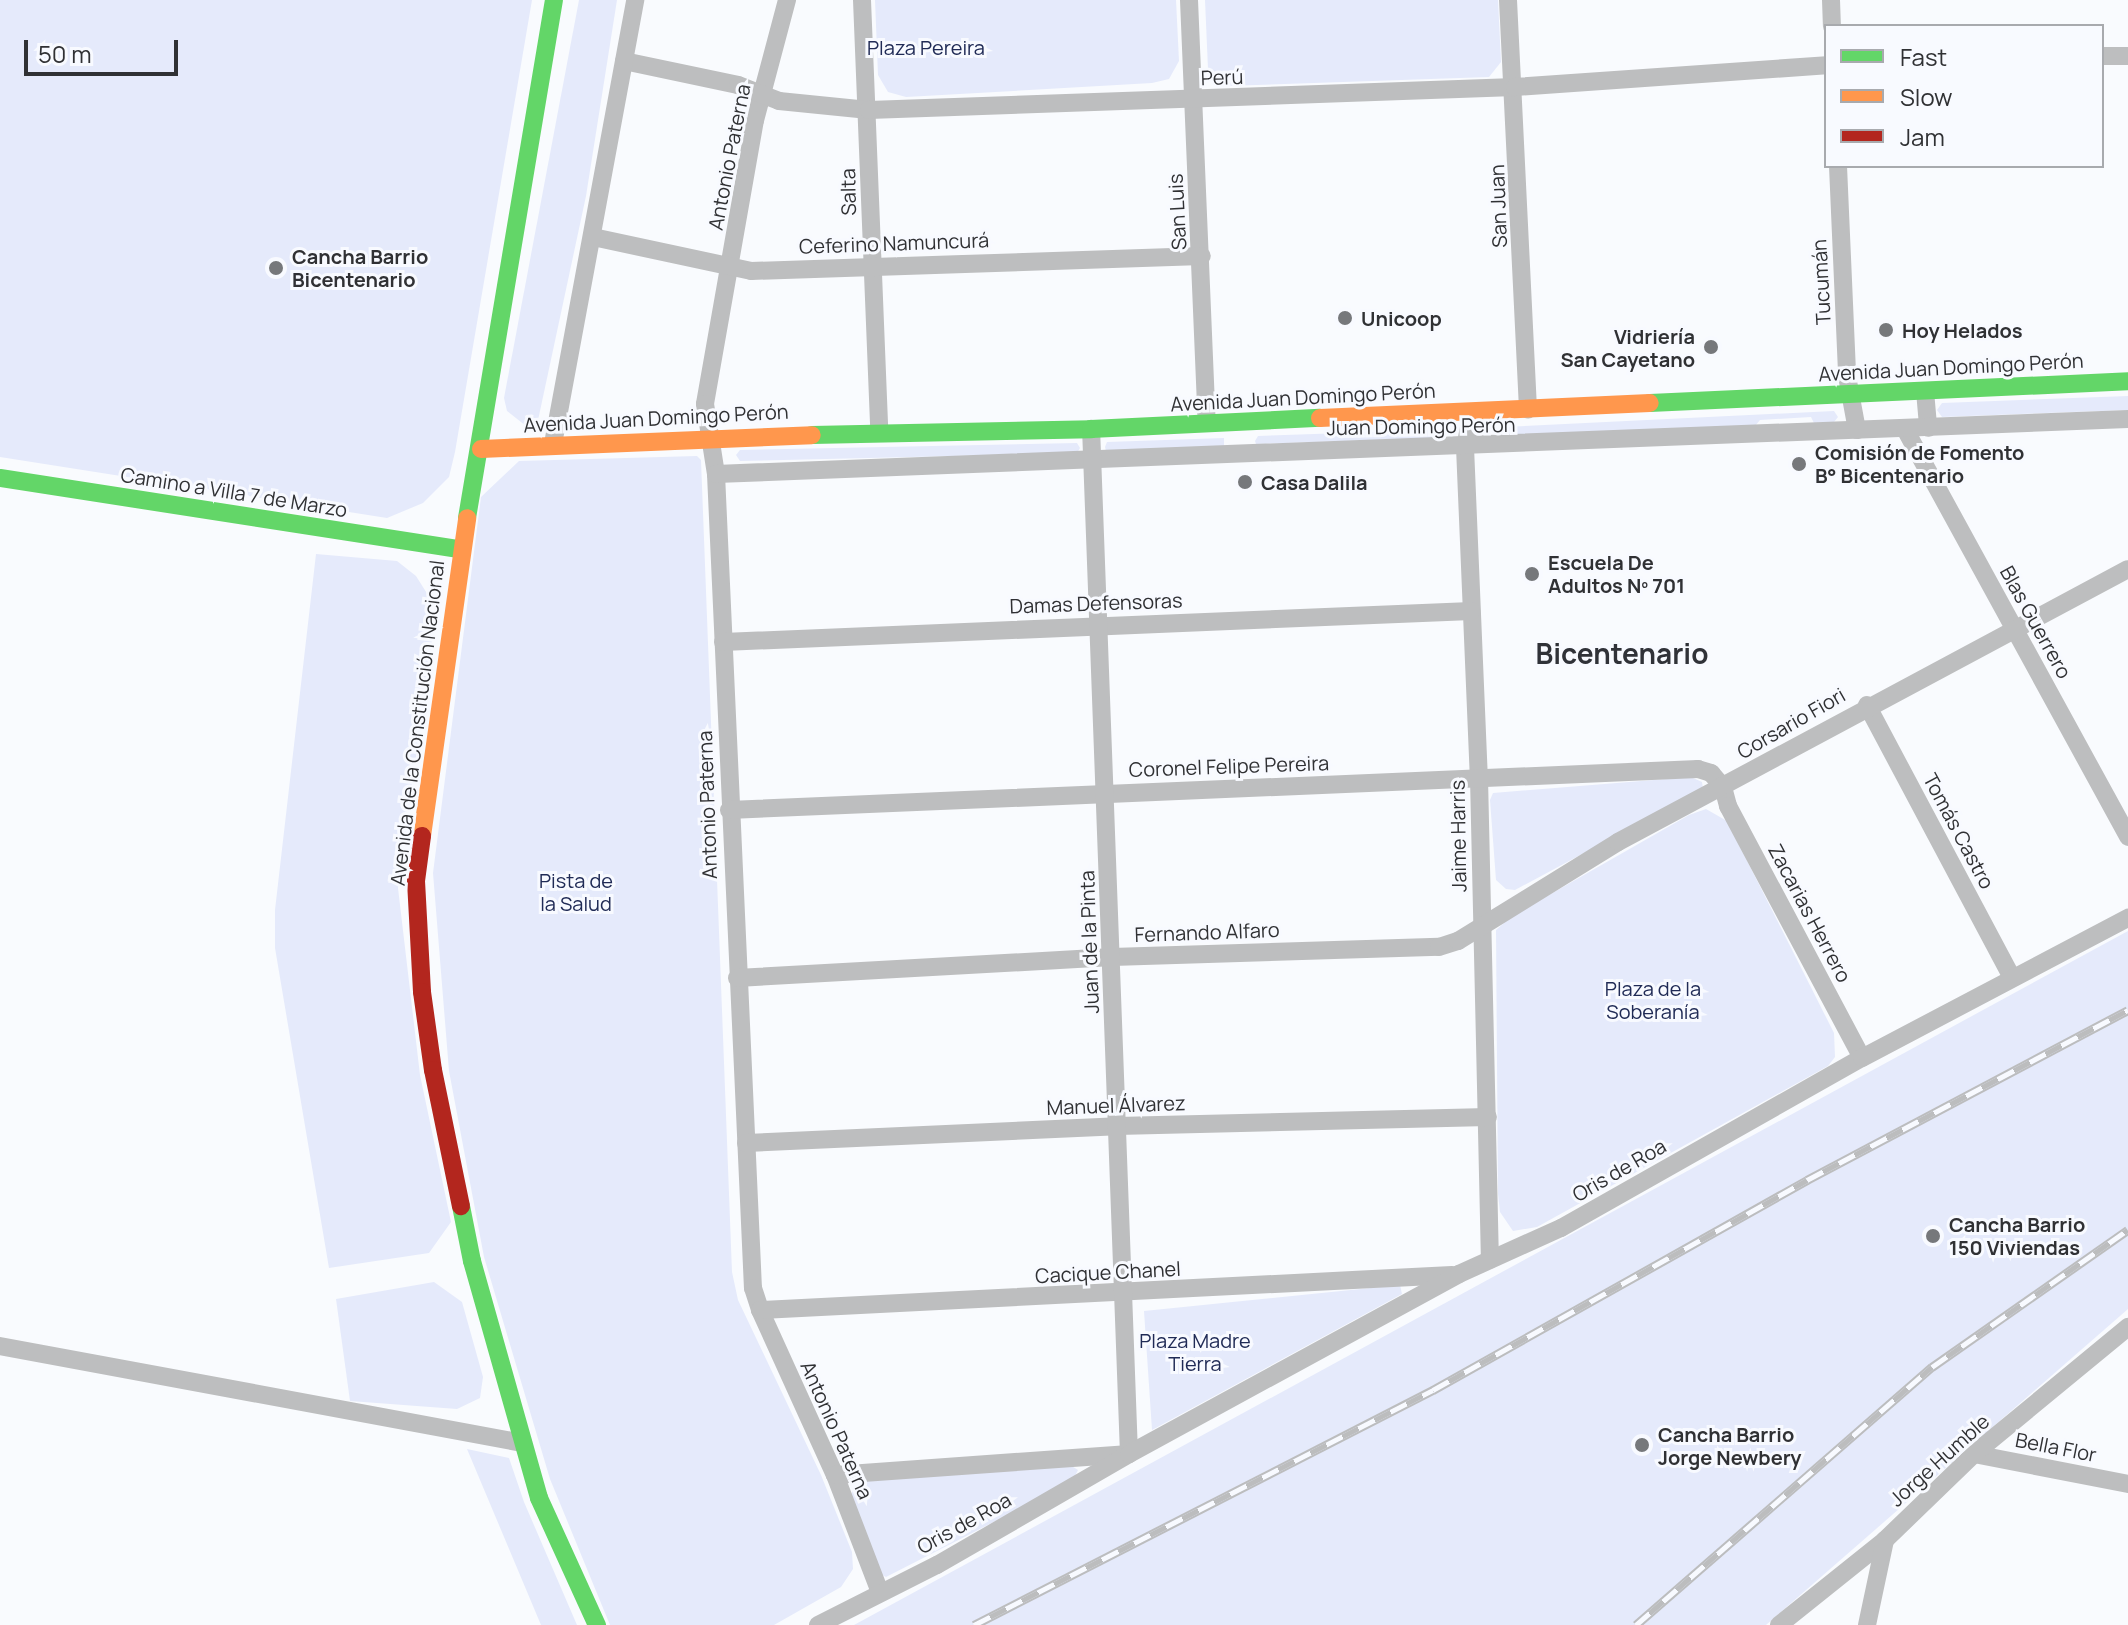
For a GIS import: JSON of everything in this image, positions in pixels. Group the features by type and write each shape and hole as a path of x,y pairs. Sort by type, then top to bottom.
{"main road":[{"name":"Avenida de la Constitución Nacional","path":"554,0 481,449 461,549 416,881 422,992 433,1070 472,1261 539,1498 597,1625"},
{"name":"Avenida Juan Domingo Perón","path":"481,449 879,431 1091,429 2128,381"},
{"name":"Camino a Villa 7 de Marzo","path":"0,478 461,549"}],"street":[{"path":"553,444 635,0"},
{"name":"Antonio Paterna","path":"787,0 755,120 705,404 716,474 753,1288 760,1310 835,1475 880,1592"},
{"name":"Salta","path":"862,0 869,110 879,431"},
{"name":"San Luis","path":"1189,0 1207,423"},
{"name":"San Juan","path":"1508,0 1515,87 1528,410"},
{"path":"1831,0 1832,24"},
{"path":"2104,56 2128,56"},
{"name":"Perú","path":"624,61 738,85 779,101 869,110 1162,97 1194,101 1515,87 1824,65"},
{"name":"Tucumán","path":"1838,168 1850,395 1857,430"},
{"name":"Ceferino Namuncurá","path":"593,237 751,271 1202,256"},
{"path":"1925,391 1928,428"},
{"name":"Jaime Harris","path":"1472,412 1465,447 1479,778 1490,1260"},
{"name":"Juan Domingo Perón","path":"716,474 1244,452 1525,445 2128,419"},
{"path":"1243,420 1244,452"},
{"name":"Juan de la Pinta","path":"1091,429 1129,1454"},
{"name":"Blas Guerrero","path":"1905,429 2128,837"},
{"name":"Corsario Fiori","path":"1482,925 1618,842 1723,787 1867,705 2128,569"},
{"name":"Damas Defensoras","path":"723,642 1098,624 1471,611"},
{"name":"Tomás Castro","path":"1867,705 2012,978"},
{"name":"Coronel Felipe Pereira","path":"729,810 1698,769 1711,773 1723,787"},
{"name":"Zacarias Herrero","path":"1723,787 1728,806 1862,1058"},
{"name":"Oris de Roa","path":"818,1625 937,1565 1129,1454 1459,1274 1561,1228 1862,1058 2128,918"},
{"name":"Fernando Alfaro","path":"737,978 1112,957 1439,947 1458,941 1482,925"},
{"name":"Manuel Álvarez","path":"746,1143 1117,1126 1488,1117"},
{"name":"Cacique Chanel","path":"760,1310 1459,1274"},
{"name":"Jorge Humble","path":"1779,1625 1885,1540 1974,1454 2128,1327"},
{"path":"0,1346 523,1443"},
{"name":"Oris de Roa","path":"835,1475 1129,1454"},
{"name":"Bella Flor","path":"1974,1454 2128,1484"},
{"path":"1867,1625 1885,1540"}],"green space":[{"path":"0,0 532,0 455,452 449,477 423,503 387,518 0,457"},
{"path":"579,0 617,0 586,196 537,425 526,426 507,411 504,398"},
{"name":"Plaza Pereira","path":"875,0 1176,0 1179,61 1169,79 1152,83 906,97 888,92 878,75"},
{"path":"1205,0 1498,0 1501,62 1489,77 1225,86 1208,69"},
{"path":"2128,396 2128,410 1942,417 1937,410 1942,403"},
{"path":"1834,411 1838,417 1834,422 1814,423 1811,417 1760,420 1755,426 1496,436 1503,427"},
{"path":"1447,432 1435,438 1256,444 1255,441 1258,436"},
{"path":"1224,438 1224,448 1106,451 1105,447 1107,442"},
{"path":"1077,443 1080,448 1077,453 740,461 736,455 740,450"},
{"name":"Pista de la Salud","path":"697,456 701,460 732,1272 738,1300 821,1475 852,1552 853,1569 841,1587 774,1625 610,1625 550,1479 484,1257 449,1071 433,873 481,497 519,461"},
{"path":"316,554 397,561 416,576 428,595 434,626 398,888 420,1075 451,1222 429,1253 329,1268 275,948 275,910"},
{"path":"1691,777 1702,782 1703,789 1515,890 1506,889 1496,880 1490,800 1493,793"},
{"name":"Plaza de la Soberanía","path":"1706,809 1727,821 1834,1033 1835,1057 1828,1066 1537,1227 1513,1231 1500,1212 1498,1194 1496,930 1512,916 1689,815"},
{"path":"2128,931 2128,1309 1766,1625 854,1625"},
{"path":"434,1282 462,1302 483,1377 480,1398 457,1409 350,1401 336,1299"},
{"name":"Plaza Madre Tierra","path":"1400,1285 1402,1294 1152,1430 1144,1311"},
{"path":"467,1449 509,1458 524,1502 577,1625 541,1625"},
{"path":"1070,1465 1078,1470 1072,1482 886,1577 879,1573 851,1497 854,1486 867,1480"}],"railway":[{"path":"974,1625 1433,1390 1807,1180 2128,1010"},
{"path":"1636,1625 1932,1367 2128,1230"}],"traffic: fast":[{"path":"467,518 554,0"},
{"path":"1650,403 2128,381"},
{"path":"812,435 1091,429 1320,418"},
{"path":"0,478 461,549"},
{"path":"461,1206 472,1261 539,1498 597,1625"}],"traffic: slow":[{"path":"1320,418 1650,403"},
{"path":"481,449 812,435"},
{"path":"422,836 467,518"}],"traffic: jam":[{"path":"422,836 416,881 422,992 433,1070 461,1206"}],"place":[{"name":"Cancha Barrio Bicentenario","path":"276,268"},
{"name":"Unicoop","path":"1345,318"},
{"name":"Hoy Helados","path":"1886,330"},
{"name":"Vidriería San Cayetano","path":"1711,347"},
{"name":"Comisión de Fomento B° Bicentenario","path":"1799,464"},
{"name":"Casa Dalila","path":"1245,482"},
{"name":"Escuela De Adultos Nº 701","path":"1532,574"},
{"name":"Cancha Barrio 150 Viviendas","path":"1933,1236"},
{"name":"Cancha Barrio Jorge Newbery","path":"1642,1445"}],"district":[{"name":"Bicentenario","path":"1622,653"}]}
